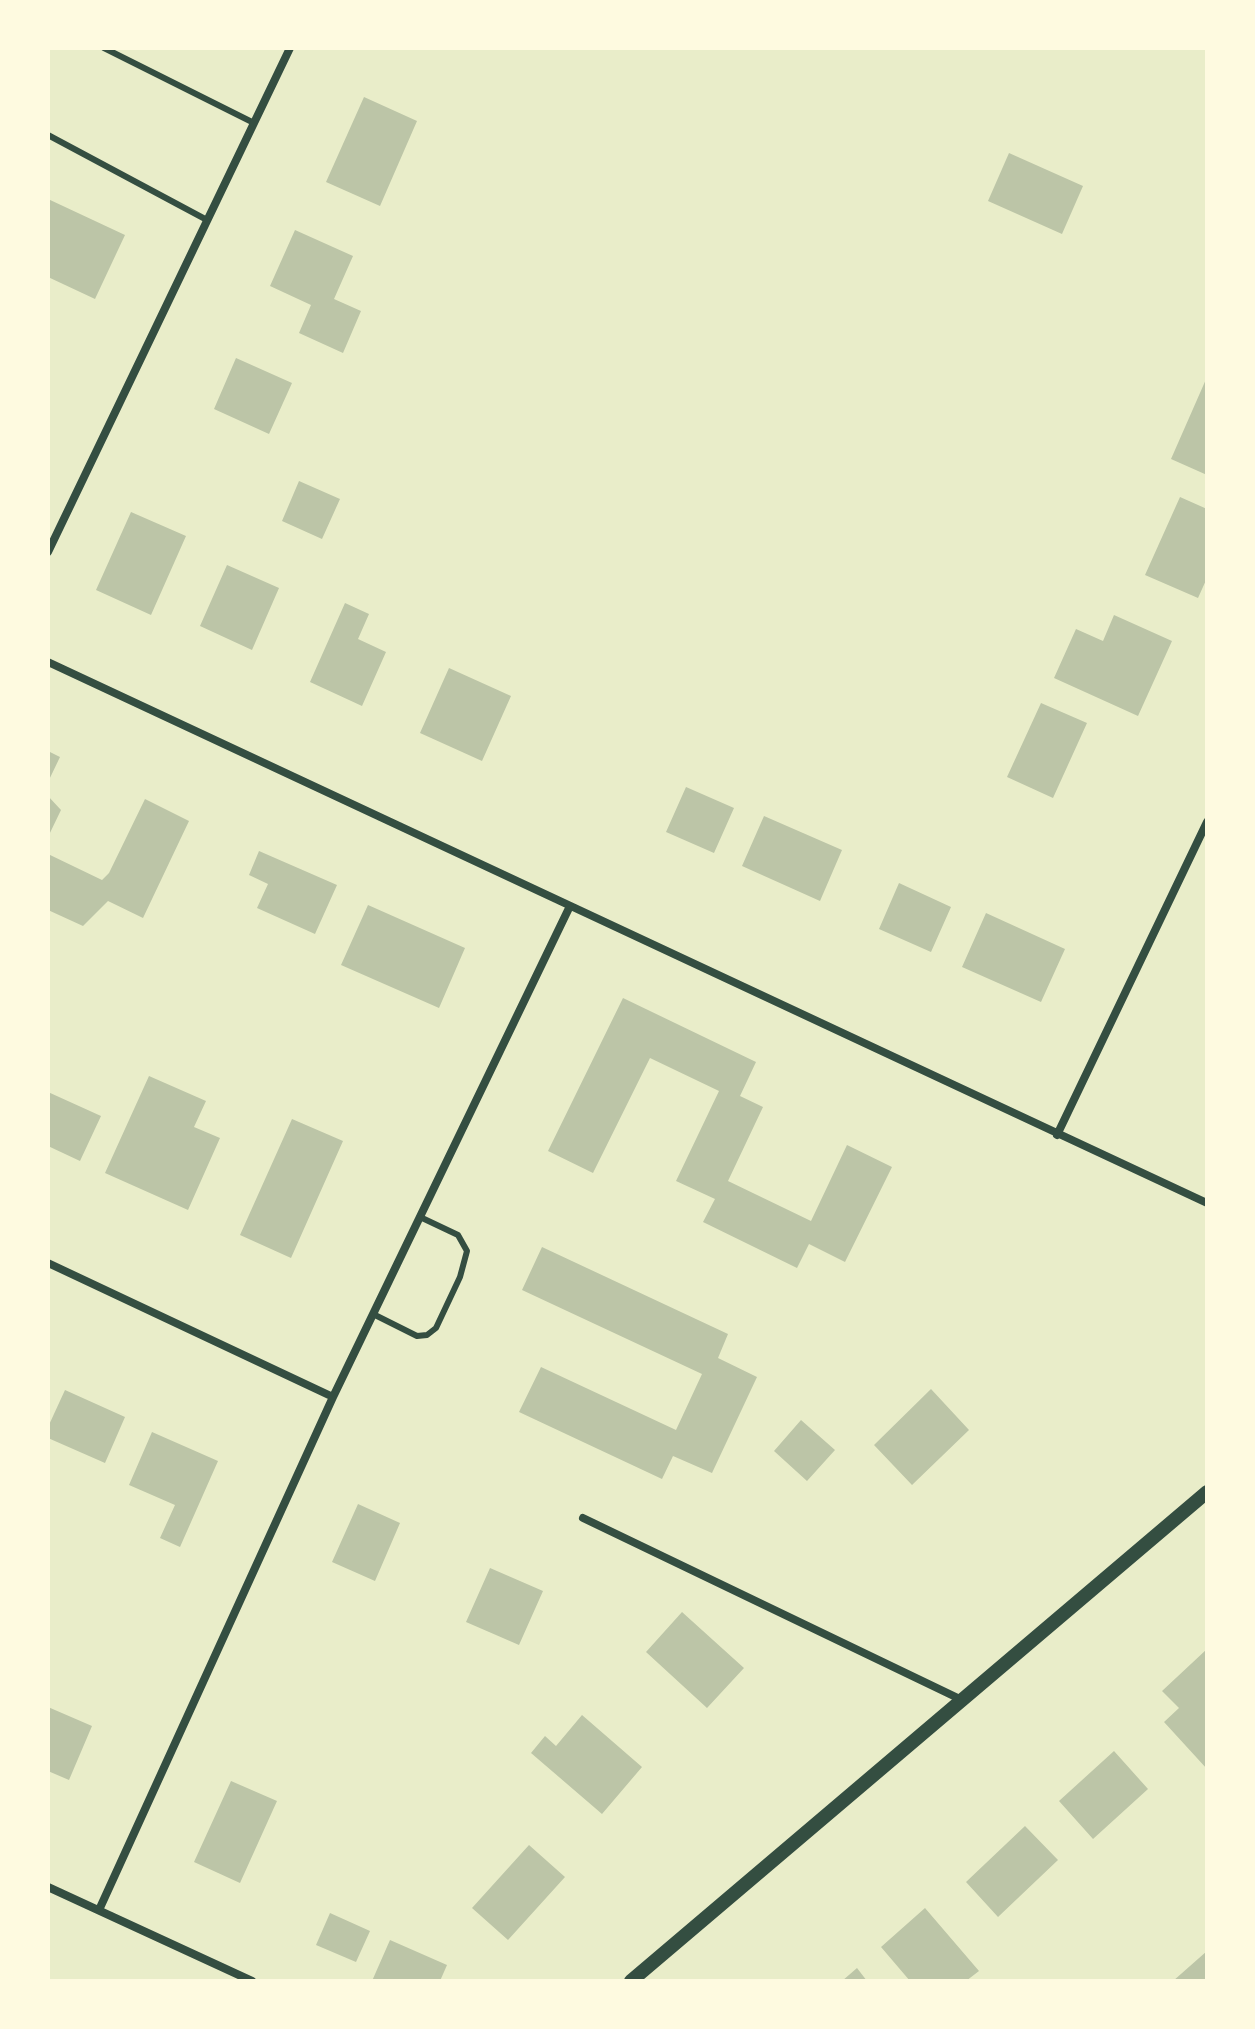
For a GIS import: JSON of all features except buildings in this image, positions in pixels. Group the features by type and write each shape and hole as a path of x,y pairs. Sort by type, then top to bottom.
{"street":[{"path":"48,552 290,48"},
{"path":"48,662 1207,1203"},
{"path":"1057,1135 1207,822"},
{"path":"99,1910 333,1397 570,906"},
{"path":"48,1263 333,1397"},
{"path":"631,1981 1207,1492"},
{"path":"583,1518 962,1700"},
{"path":"48,1887 252,1981"}],"lane":[{"path":"104,48 254,123"},
{"path":"48,135 207,220"},
{"path":"373,1314 417,1336 427,1335 436,1328 460,1277 467,1251 458,1235 420,1217"}]}
